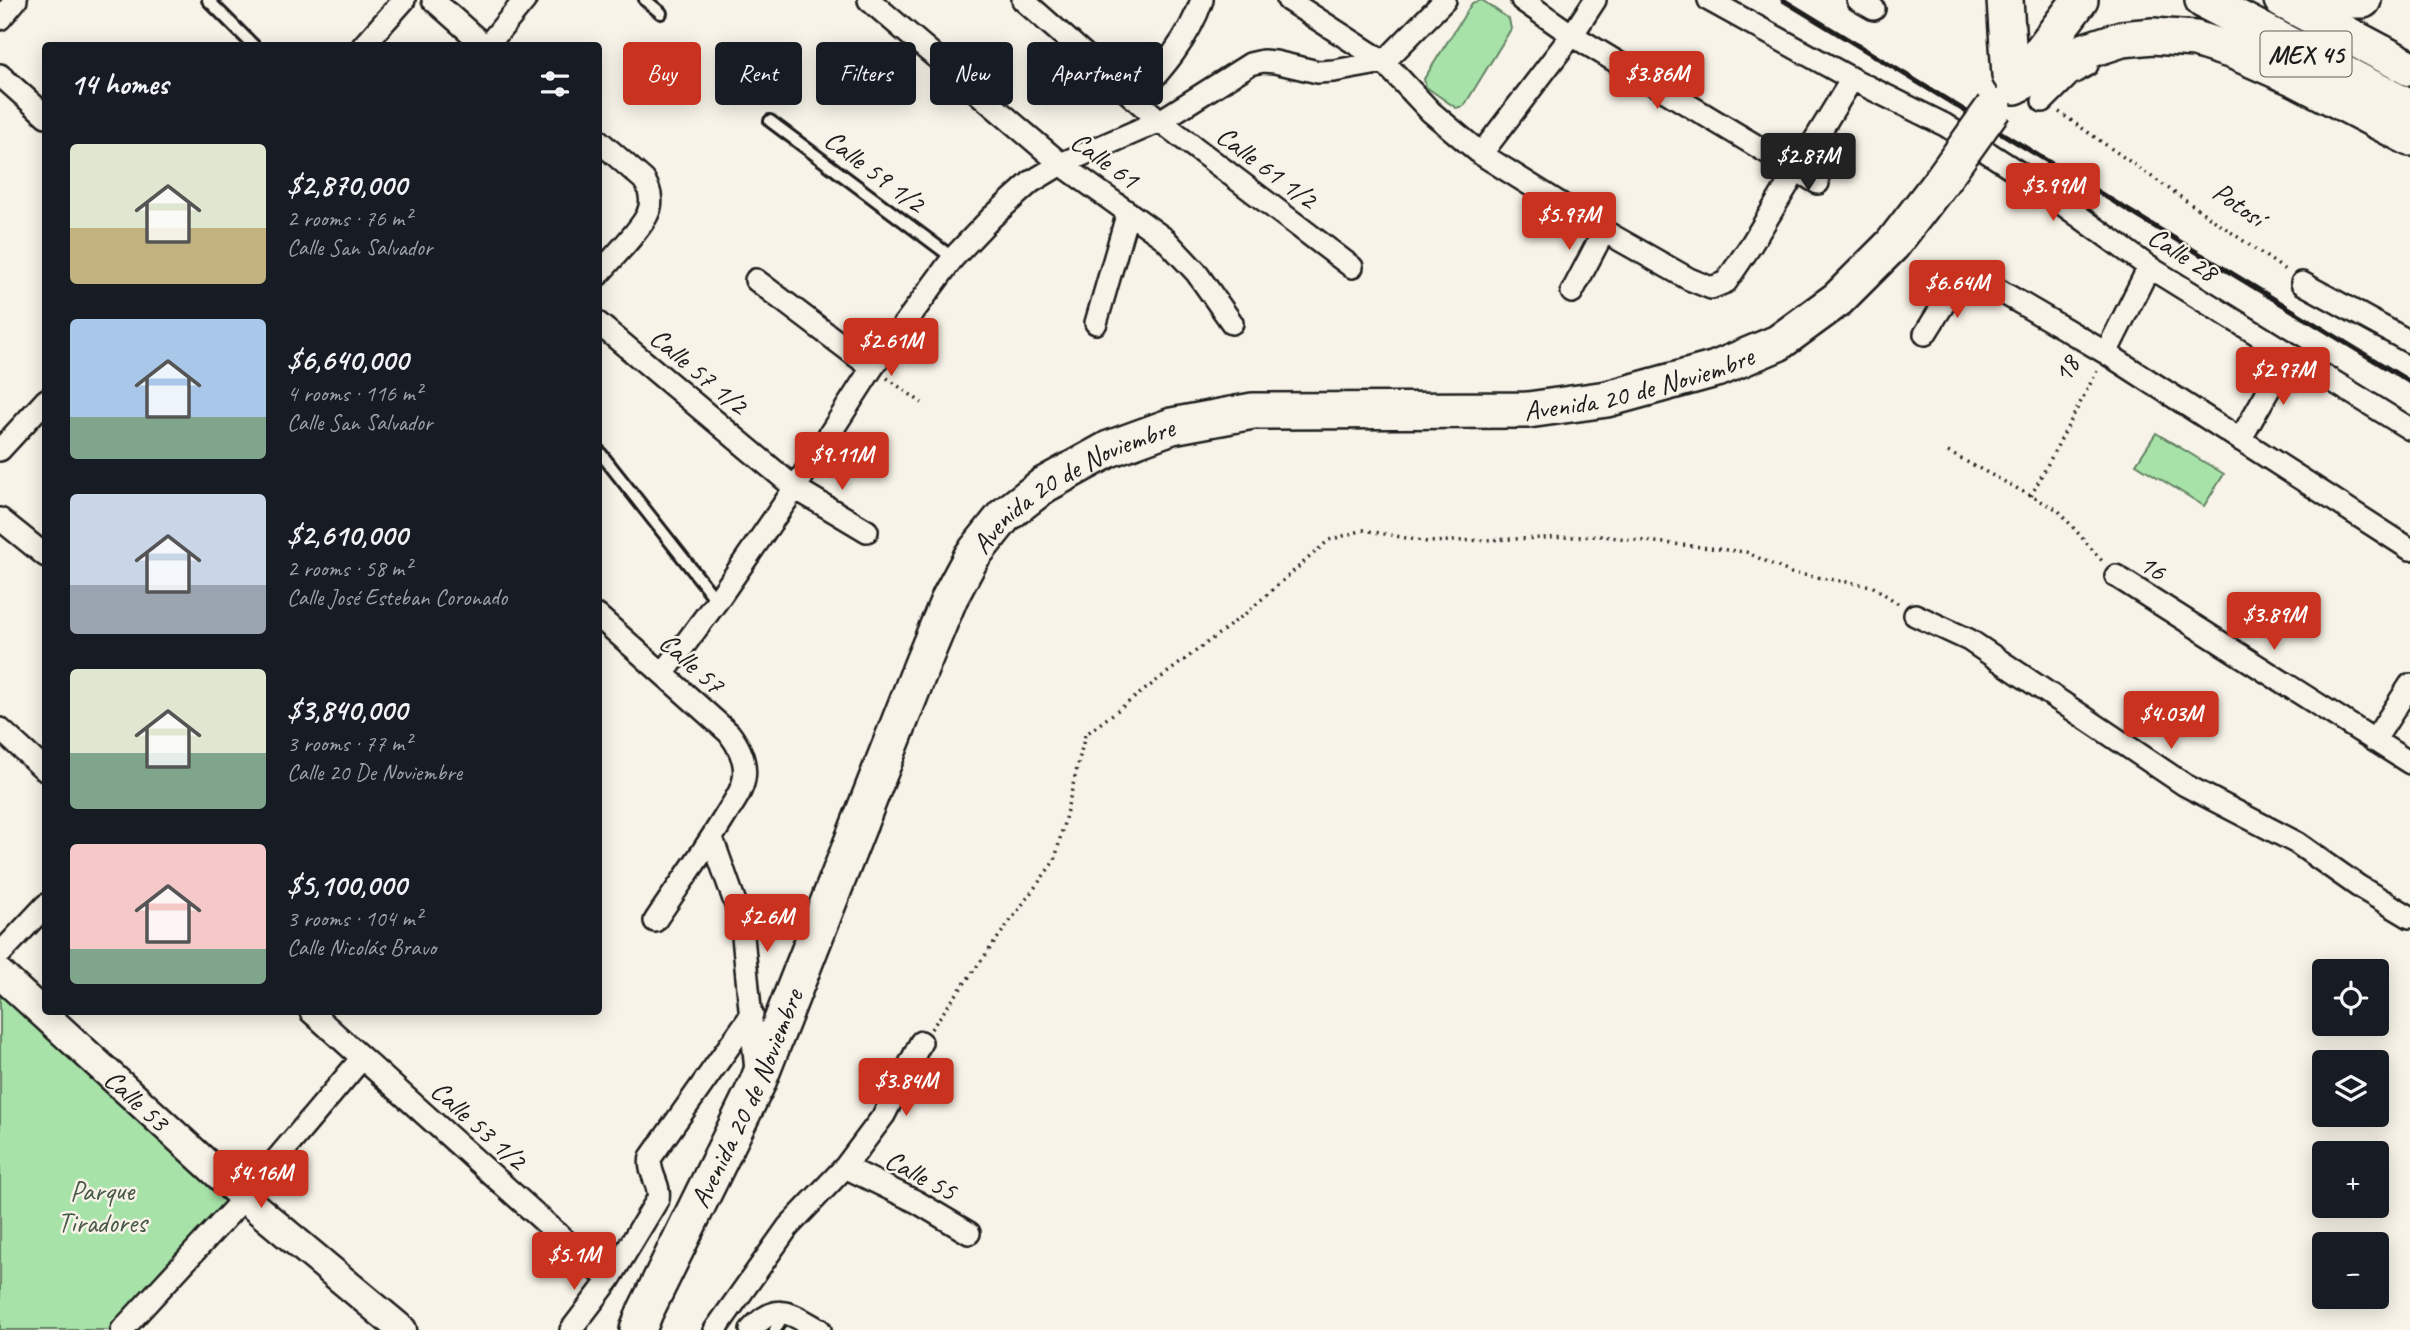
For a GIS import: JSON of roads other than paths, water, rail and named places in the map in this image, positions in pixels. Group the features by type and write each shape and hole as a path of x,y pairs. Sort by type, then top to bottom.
{"main road":[{"path":"2005,0 2012,93"},
{"path":"2012,93 2059,0"},
{"path":"2012,93 2080,0"},
{"name":"MEX 45","path":"2203,0 2410,108"},
{"name":"MEX 45","path":"2281,0 2410,68"},
{"path":"2325,0 2363,0"},
{"path":"2012,93 2073,55 2122,39 2153,36 2195,39 2233,51 2297,79 2410,138"},
{"name":"Avenida 20 de Noviembre","path":"638,1330 757,1084 950,597 972,556 1004,516 1044,485 1109,449 1172,426 1253,411 1528,410 1607,399 1716,369 1778,343 1838,299 1892,245 2012,93"}],"street":[{"path":"0,19 16,0"},
{"path":"367,42 404,0"},
{"path":"433,0 481,42"},
{"path":"489,42 525,0"},
{"name":"Calle 61","path":"869,0 1061,164 1165,239 1213,294 1232,323"},
{"name":"Calle 61 1/2","path":"1023,0 1071,42"},
{"path":"1163,67 1195,20 1202,0"},
{"path":"1288,0 1384,62 1432,112 1481,154 1604,231 1703,286 1714,288 1726,282 1751,245 1852,79"},
{"path":"663,674 795,488 872,368 953,258 1010,199 1031,182 1061,164 1160,121 1250,64 1275,62 1318,72 1384,62 1445,0"},
{"path":"1522,0 1572,35 1818,183"},
{"path":"1481,154 1572,35 1595,0"},
{"name":"Calle 28","path":"1709,0 1852,79 1945,125 2018,173 2149,267 2410,429"},
{"path":"2012,93 2069,75 2112,55 2139,50 2194,53 2225,62 2262,78 2410,156"},
{"path":"0,75 42,112"},
{"name":"Calle 61 1/2","path":"1142,105 1352,267"},
{"path":"602,143 644,180 650,194 648,215 602,270"},
{"path":"1097,323 1128,212"},
{"path":"1572,292 1604,231"},
{"name":"18","path":"2106,353 2149,267"},
{"path":"1925,334 1954,285 1963,279 1983,281 2106,353 2410,549"},
{"path":"756,280 872,368"},
{"path":"2302,283 2410,342"},
{"name":"Calle 57 1/2","path":"602,326 795,488 867,531"},
{"path":"2241,440 2289,354"},
{"path":"0,450 42,404"},
{"path":"0,519 42,553"},
{"name":"16","path":"2116,576 2410,763"},
{"path":"1915,615 1969,640 2185,785 2305,848 2358,886 2410,917"},
{"name":"Calle 57","path":"602,621 729,733 742,755 744,779 739,793 712,838"},
{"path":"2374,741 2410,685"},
{"path":"0,729 42,767"},
{"path":"712,838 737,908 743,936 757,1084"},
{"path":"655,921 712,838"},
{"path":"0,954 42,909"},
{"name":"Calle 53","path":"0,974 42,1013"},
{"path":"571,1330 609,1280 659,1199 658,1186 649,1164 651,1157 752,1014"},
{"name":"Calle 53","path":"45,1015 244,1198 402,1330"},
{"name":"Calle 53 1/2","path":"314,1015 609,1280"},
{"path":"715,1330 788,1227 845,1167 884,1115 921,1042"},
{"path":"131,1327 362,1058"},
{"name":"Calle 55","path":"845,1167 918,1202 969,1233"},
{"path":"751,1330 769,1313 780,1321 820,1330"}],"lane":[{"path":"208,0 250,42"},
{"path":"645,0 661,13"},
{"name":"Calle 59 1/2","path":"770,121 953,258"},
{"path":"602,455 717,601"}],"railway":[{"path":"1783,0 2410,382"}],"park label":[{"name":"Parque Tiradores","path":"102,1206"}]}
